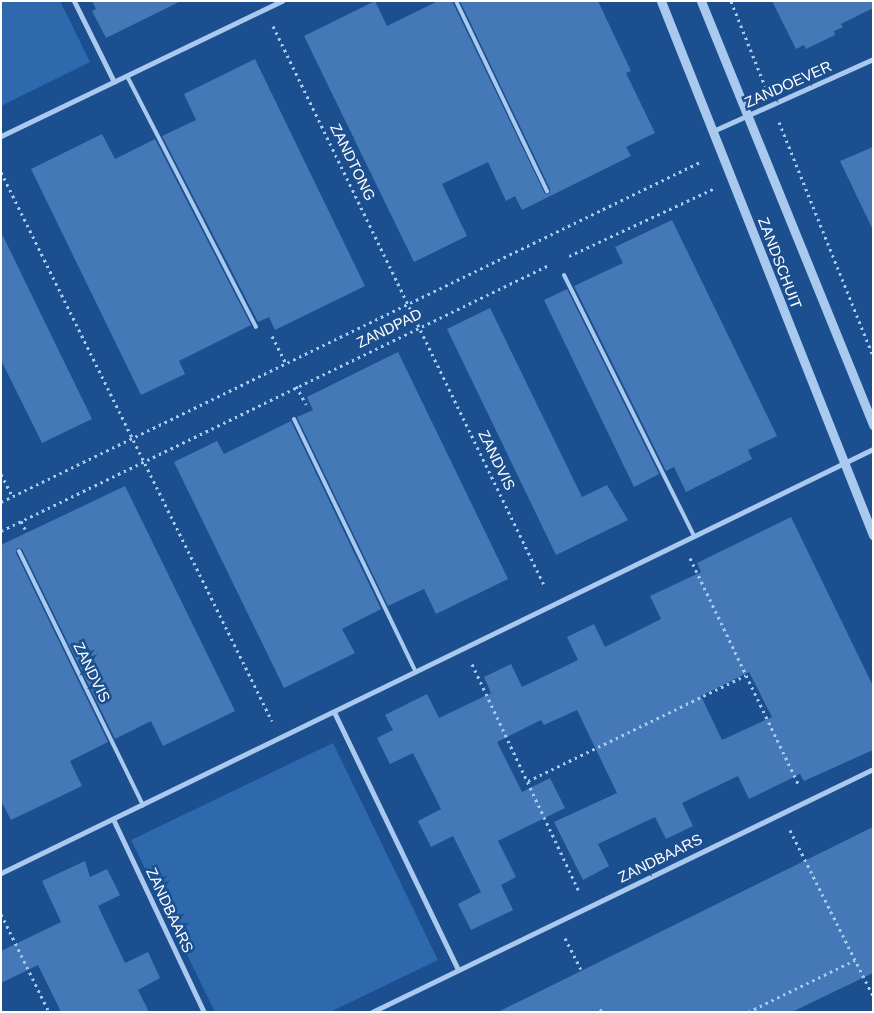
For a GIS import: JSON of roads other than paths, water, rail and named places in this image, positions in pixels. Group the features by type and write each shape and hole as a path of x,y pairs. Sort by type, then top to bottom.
{"street":[{"path":"74,1 114,82"},
{"path":"1,136 282,1"},
{"name":"ZANDSCHUIT","path":"661,1 873,535"},
{"name":"ZANDSCHUIT","path":"701,1 873,426"},
{"name":"ZANDOEVER","path":"713,131 773,106 873,59"},
{"path":"1,873 873,449"},
{"path":"334,712 458,970"},
{"name":"ZANDBAARS","path":"372,1012 873,769"},
{"name":"ZANDBAARS","path":"114,819 204,1012"}],"lane":[{"path":"456,1 547,191"},
{"path":"127,76 256,327"},
{"path":"564,275 694,536"},
{"path":"294,419 416,672"},
{"name":"ZANDVIS","path":"19,552 143,804"}]}
